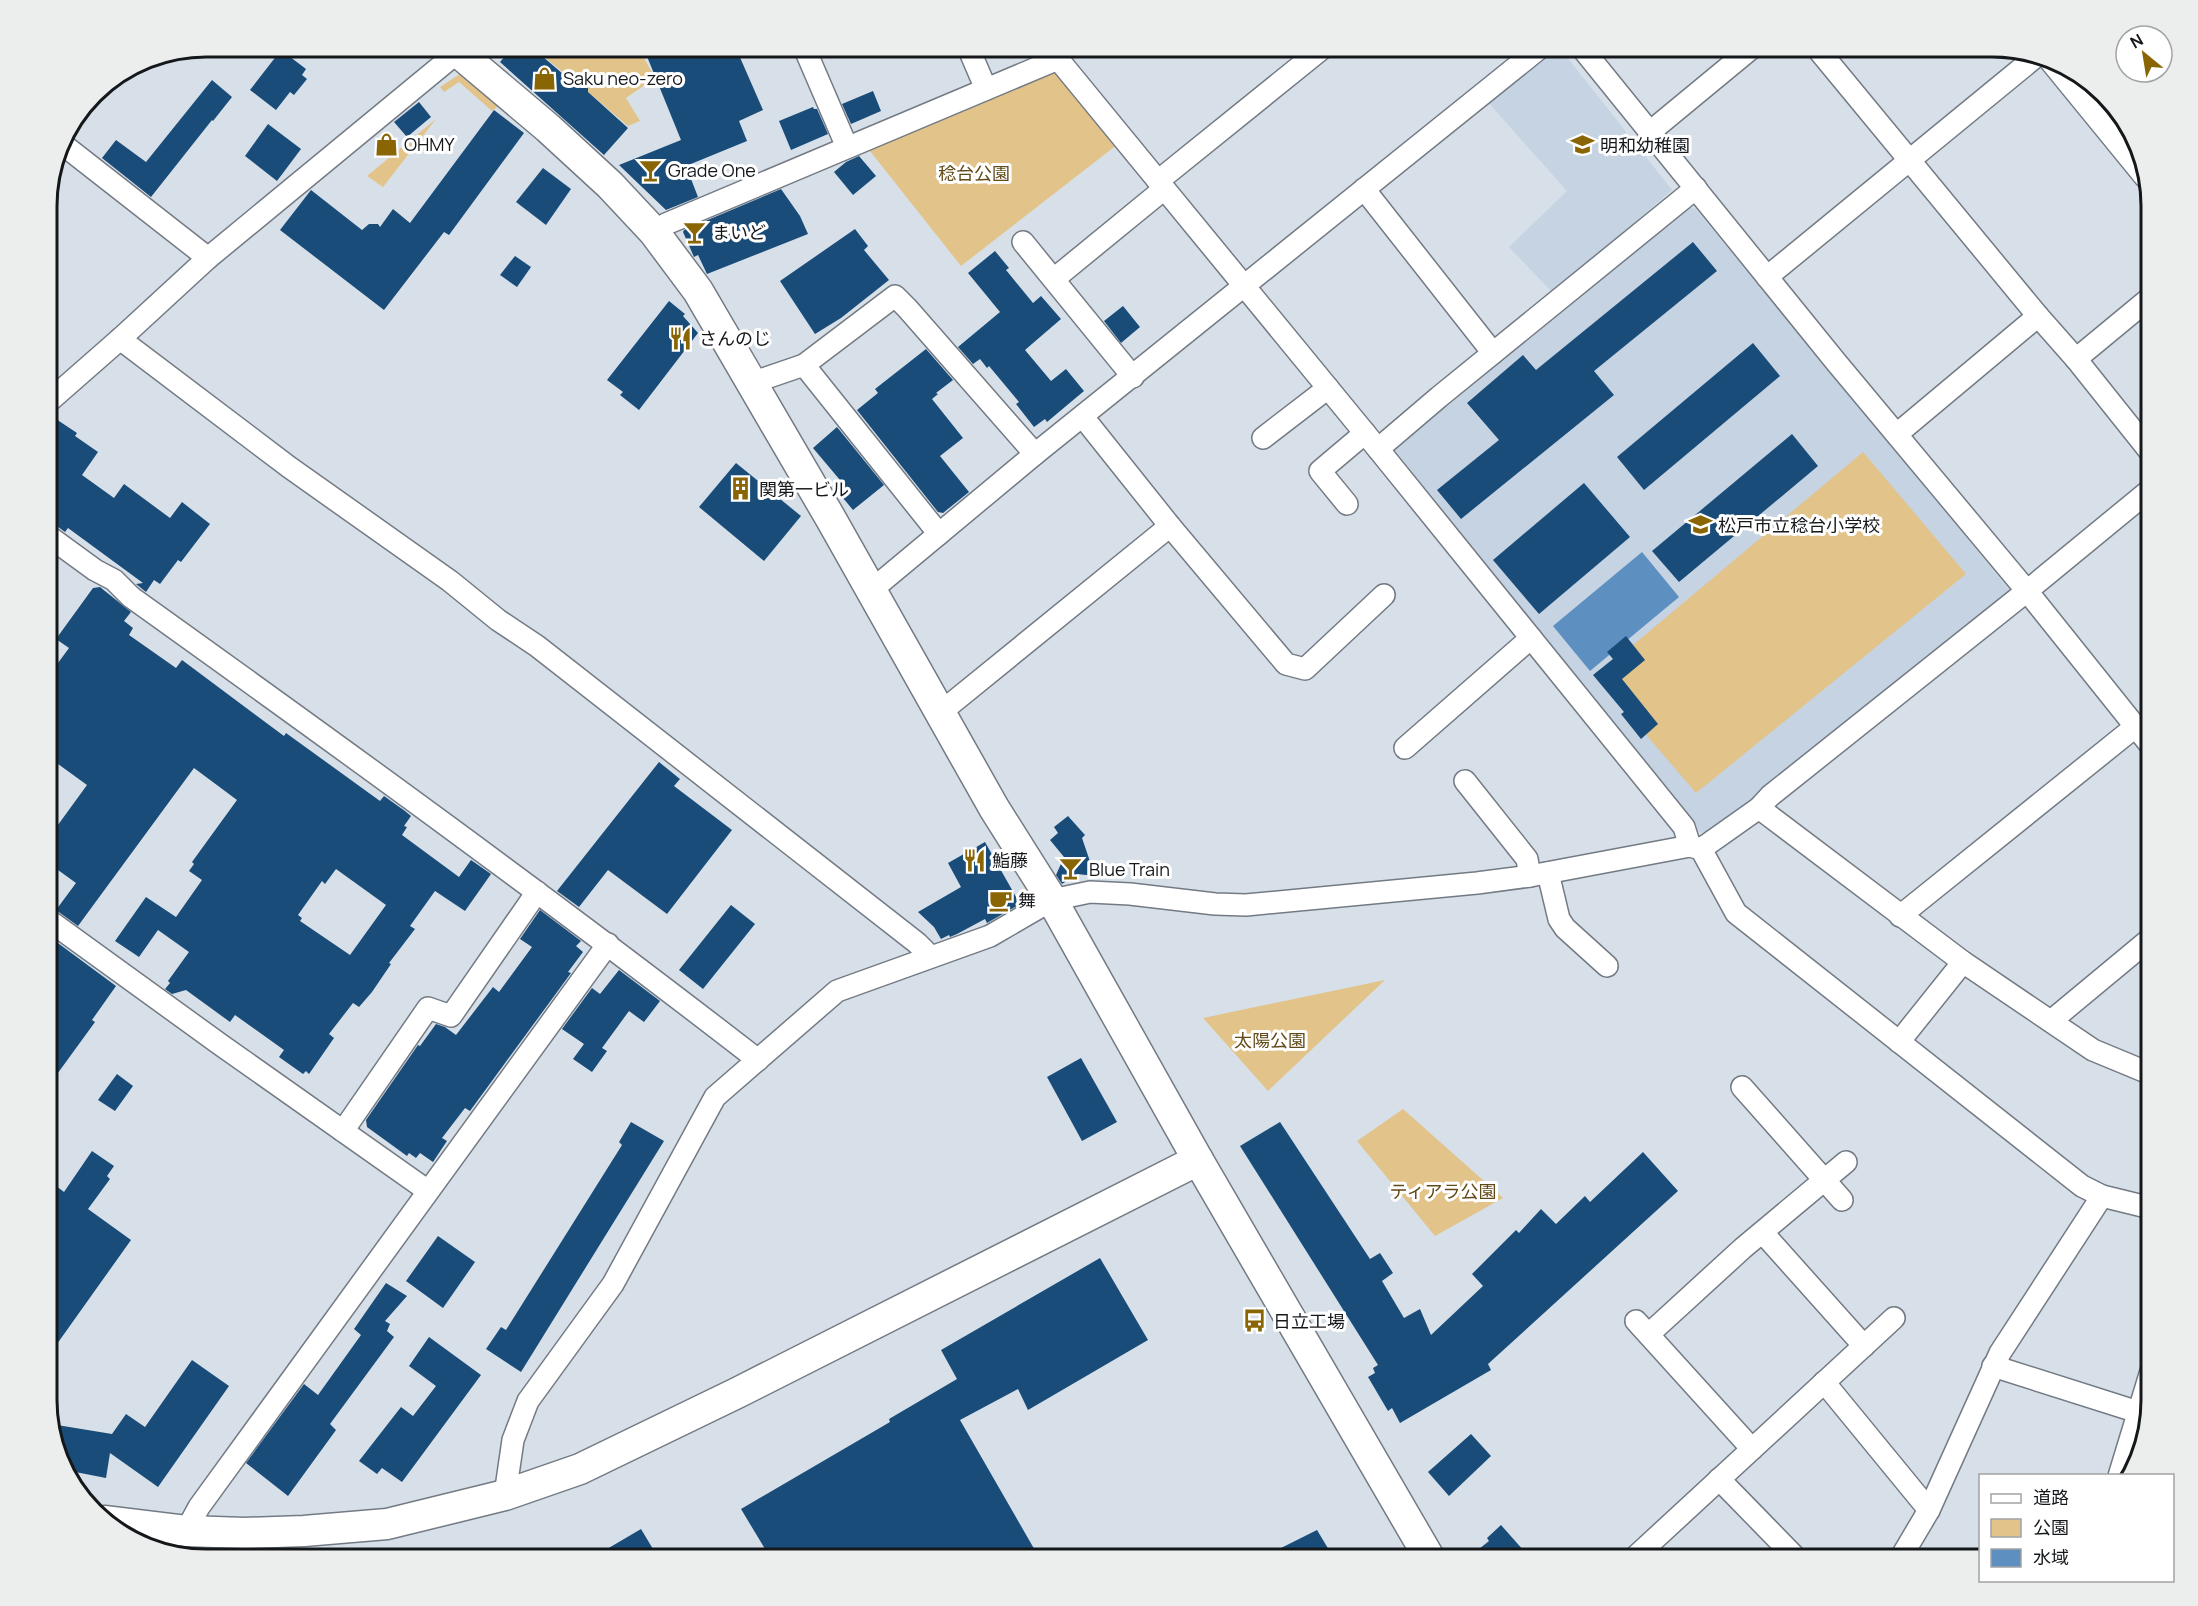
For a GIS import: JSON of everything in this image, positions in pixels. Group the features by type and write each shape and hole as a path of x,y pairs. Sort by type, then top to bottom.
{"street":[{"path":"57,394 208,258 447,57"},
{"path":"468,57 594,169 654,232 698,291 994,808 1052,900 1198,1160 1424,1549"},
{"path":"809,57 847,147"},
{"path":"973,57 986,89"},
{"path":"1054,279 1311,57"},
{"path":"872,593 880,583 1035,454 1527,57"},
{"path":"1590,57 1767,278 2026,591 2141,734"},
{"path":"1650,132 1740,57"},
{"path":"1825,57 2141,440"},
{"path":"654,232 666,224 1059,58 1684,827 1736,913 2082,1186 2102,1196 2141,1206"},
{"path":"1767,278 2029,62"},
{"path":"2061,75 2135,164"},
{"path":"68,149 208,258"},
{"path":"1347,504 1320,471 1371,441 1493,353 1696,188"},
{"path":"1364,189 1493,353"},
{"path":"1023,242 1133,376"},
{"path":"753,385 763,379 804,365 895,296 1035,454"},
{"path":"2076,359 2141,305"},
{"path":"1897,434 2038,316"},
{"path":"120,339 289,467 450,581 498,620 547,653 917,943 930,956"},
{"path":"804,365 939,534"},
{"path":"1263,438 1328,388"},
{"path":"1083,417 1170,526 1286,664 1305,669 1384,595"},
{"path":"505,1495 513,1440 528,1401 614,1284 715,1097 837,991 990,936 1052,900 1090,892 1130,894 1215,904 1246,904 1403,891 1539,874 1695,848 1759,807 2141,497"},
{"path":"941,712 1170,526"},
{"path":"57,542 95,570 114,580 131,597 337,747 382,777 608,944 758,1060"},
{"path":"1405,748 1531,638"},
{"path":"1900,916 2135,727"},
{"path":"1465,781 1539,874 1565,928 1606,966"},
{"path":"1759,807 1963,962 2094,1050 2141,1070"},
{"path":"343,1131 428,1008 451,1016 537,892"},
{"path":"57,926 428,1191"},
{"path":"186,1531 199,1507 608,944"},
{"path":"2051,1021 2141,946"},
{"path":"1899,1042 1963,962"},
{"path":"1743,1087 1842,1200"},
{"path":"123,1523 186,1531 245,1533 387,1524 505,1495 580,1469 1121,1201 1198,1160"},
{"path":"1752,1449 1642,1328 1763,1233 1846,1162"},
{"path":"1906,1549 1929,1510 1994,1366 2102,1196"},
{"path":"1763,1233 1864,1346"},
{"path":"1645,1549 1894,1318"},
{"path":"1994,1366 2138,1412"},
{"path":"1824,1382 1929,1510"},
{"path":"2136,1436 2141,1403"},
{"path":"1719,1479 1786,1549"}],"shaded area":[{"name":"明和幼稚園","path":"1542,57 1567,57 1672,190 1553,293 1509,247 1567,191 1487,101"},
{"name":"松戸市立稔台小学校","path":"1681,208 1695,208 2011,592 1708,833 1699,832 1389,458 1391,445"}],"green space":[{"path":"544,57 643,57 655,78 626,98 640,121 628,126 588,92 588,86 571,72 564,73"},
{"name":"稔台公園","path":"1054,68 1118,144 961,266 866,146"},
{"path":"460,74 498,106 492,111 459,82 444,92 440,87"},
{"path":"436,119 383,187 367,176"},
{"path":"1863,452 1966,574 1696,793 1596,676"},
{"name":"太陽公園","path":"1385,980 1268,1091 1203,1018"},
{"name":"ティアラ公園","path":"1403,1109 1503,1198 1435,1236 1357,1141"}],"water":[{"path":"1642,552 1679,597 1590,671 1553,626"}],"building":[{"path":"276,57 290,57 306,69 302,75 307,79 294,95 290,92 276,110 250,90"},
{"path":"504,57 543,57 563,74 571,72 588,87 588,92 628,128 604,155 500,62"},
{"path":"647,57 740,57 763,110 739,121 747,141 686,166 698,197 666,210 619,165 681,140"},
{"path":"212,80 232,97 151,197 102,158 116,140 146,162"},
{"path":"873,91 881,111 851,124 842,104"},
{"path":"419,102 431,117 407,137 394,122"},
{"path":"813,107 817,109 828,134 791,150 779,121"},
{"path":"494,110 524,133 449,235 444,232 384,310 280,230 311,190 362,230 369,224 378,224 380,227 393,209 410,223"},
{"path":"268,124 301,149 277,181 245,156"},
{"path":"859,156 876,176 853,195 834,172 846,162"},
{"path":"543,168 571,189 546,225 516,202"},
{"path":"781,189 800,216 808,234 707,274 698,255 694,257 684,230"},
{"path":"855,229 868,246 864,250 889,280 841,318 815,334 780,281"},
{"path":"1693,242 1717,271 1594,371 1614,395 1461,519 1437,490 1499,440 1467,403 1523,355 1536,370"},
{"path":"995,251 1009,268 1006,270 1033,303 1041,296 1061,319 1025,350 1051,381 1066,369 1084,391 1047,422 1045,419 1034,427 1016,404 1019,402 989,366 987,368 980,359 973,364 958,347 1000,312 968,273"},
{"path":"515,256 531,267 517,287 500,275"},
{"path":"669,301 685,314 683,316 698,333 639,410 620,395 623,392 607,380"},
{"path":"1123,306 1140,327 1121,343 1104,321"},
{"path":"1753,343 1780,376 1644,490 1617,457"},
{"path":"926,349 953,380 932,399 963,438 940,456 969,492 943,513 938,512 857,410 878,393 875,389"},
{"path":"57,420 77,433 75,436 98,452 82,475 114,498 124,484 170,518 182,502 210,524 181,562 178,560 160,584 154,580 146,592 136,584 143,583 68,528 65,532 57,526"},
{"path":"837,427 884,485 853,510 838,492 845,486 813,448"},
{"path":"1792,434 1818,466 1679,582 1652,551"},
{"name":"関第一ビル","path":"736,463 801,516 764,561 699,507"},
{"path":"1584,483 1630,537 1539,614 1493,560"},
{"path":"100,587 131,612 124,621 133,628 129,635 176,668 182,660 284,736 286,733 380,801 384,796 405,811 411,816 404,826 407,827 402,835 459,877 471,860 491,874 465,911 435,891 410,926 415,929 389,963 391,964 372,992 359,1007 353,1003 329,1034 334,1038 309,1074 306,1071 303,1074 279,1057 284,1050 235,1015 230,1022 186,990 172,994 165,989 170,983 168,981 189,952 158,930 139,957 115,941 146,897 176,917 202,880 189,871 194,864 192,862 237,800 194,768 78,926 57,911 76,883 57,869 57,826 87,785 57,763 57,664 69,648 57,638 93,588","holes":["336,869 386,905 350,955 300,921 302,918 298,915 322,881 325,884"]},
{"path":"1626,636 1645,660 1622,679 1658,724 1641,739 1621,714 1624,712 1593,675 1613,659 1607,652"},
{"path":"659,762 680,779 674,786 732,830 667,914 608,870 579,907 557,891"},
{"path":"1068,816 1085,835 1082,838 1095,876 1077,874 1062,884 1056,875 1064,857 1050,840 1058,833 1054,827"},
{"path":"985,842 1020,904 987,923 985,919 957,934 941,939 934,927 918,912 961,887 948,863"},
{"path":"731,905 755,924 703,989 679,970"},
{"path":"540,910 581,941 576,946 583,952 568,972 571,973 470,1111 465,1108 442,1138 447,1141 433,1162 420,1153 416,1158 409,1153 407,1156 367,1127 366,1120 418,1045 420,1046 436,1024 456,1035 493,987 499,992 532,947 520,939"},
{"path":"57,942 116,986 92,1020 95,1022 57,1074"},
{"path":"619,970 660,1001 644,1022 629,1011 602,1048 607,1051 592,1072 573,1059 584,1044 562,1029 592,988 600,994"},
{"path":"1081,1058 1117,1122 1082,1141 1047,1077"},
{"path":"117,1074 133,1086 115,1111 98,1100"},
{"path":"631,1122 664,1141 521,1372 486,1349 501,1327 506,1330 622,1145 619,1142"},
{"path":"1280,1122 1370,1259 1380,1253 1393,1273 1382,1281 1404,1318 1420,1309 1431,1335 1483,1286 1472,1274 1516,1230 1519,1233 1541,1209 1556,1224 1585,1196 1590,1202 1643,1152 1678,1191 1488,1364 1491,1370 1400,1423 1392,1408 1388,1411 1368,1377 1375,1373 1373,1368 1378,1365 1240,1146"},
{"path":"92,1151 114,1166 107,1176 110,1179 88,1209 131,1240 57,1344 57,1187 64,1192"},
{"path":"438,1236 475,1262 443,1308 406,1281"},
{"path":"1100,1258 1148,1340 1028,1410 1018,1389 960,1420 1034,1549 765,1549 741,1509 890,1422 889,1419 957,1379 941,1350"},
{"path":"386,1283 407,1296 385,1321 390,1324 387,1331 394,1337 330,1424 336,1430 288,1496 246,1463 304,1384 318,1395 361,1335 354,1329"},
{"path":"429,1337 481,1375 402,1482 382,1468 377,1474 359,1461 401,1407 413,1416 436,1386 409,1366"},
{"path":"192,1360 229,1386 158,1487 110,1453 106,1478 76,1472 68,1457 59,1425 112,1434 126,1414 145,1427"},
{"path":"1471,1434 1491,1456 1449,1496 1428,1472"},
{"path":"1501,1525 1522,1549 1479,1549 1489,1541 1487,1538"},
{"path":"641,1529 653,1549 607,1549"},
{"path":"1317,1530 1328,1549 1279,1549"}],"place":[{"name":"Saku neo-zero","path":"545,78"},
{"name":"OHMY","path":"386,144"},
{"name":"明和幼稚園","path":"1582,145"},
{"name":"Grade One","path":"650,170"},
{"name":"まいど","path":"694,232"},
{"name":"さんのじ","path":"681,338"},
{"name":"関第一ビル","path":"741,489"},
{"name":"松戸市立稔台小学校","path":"1700,525"},
{"name":"鮨藤","path":"974,860"},
{"name":"Blue Train","path":"1071,869"},
{"name":"舞","path":"1000,900"},
{"name":"日立工場","path":"1255,1321"}]}
